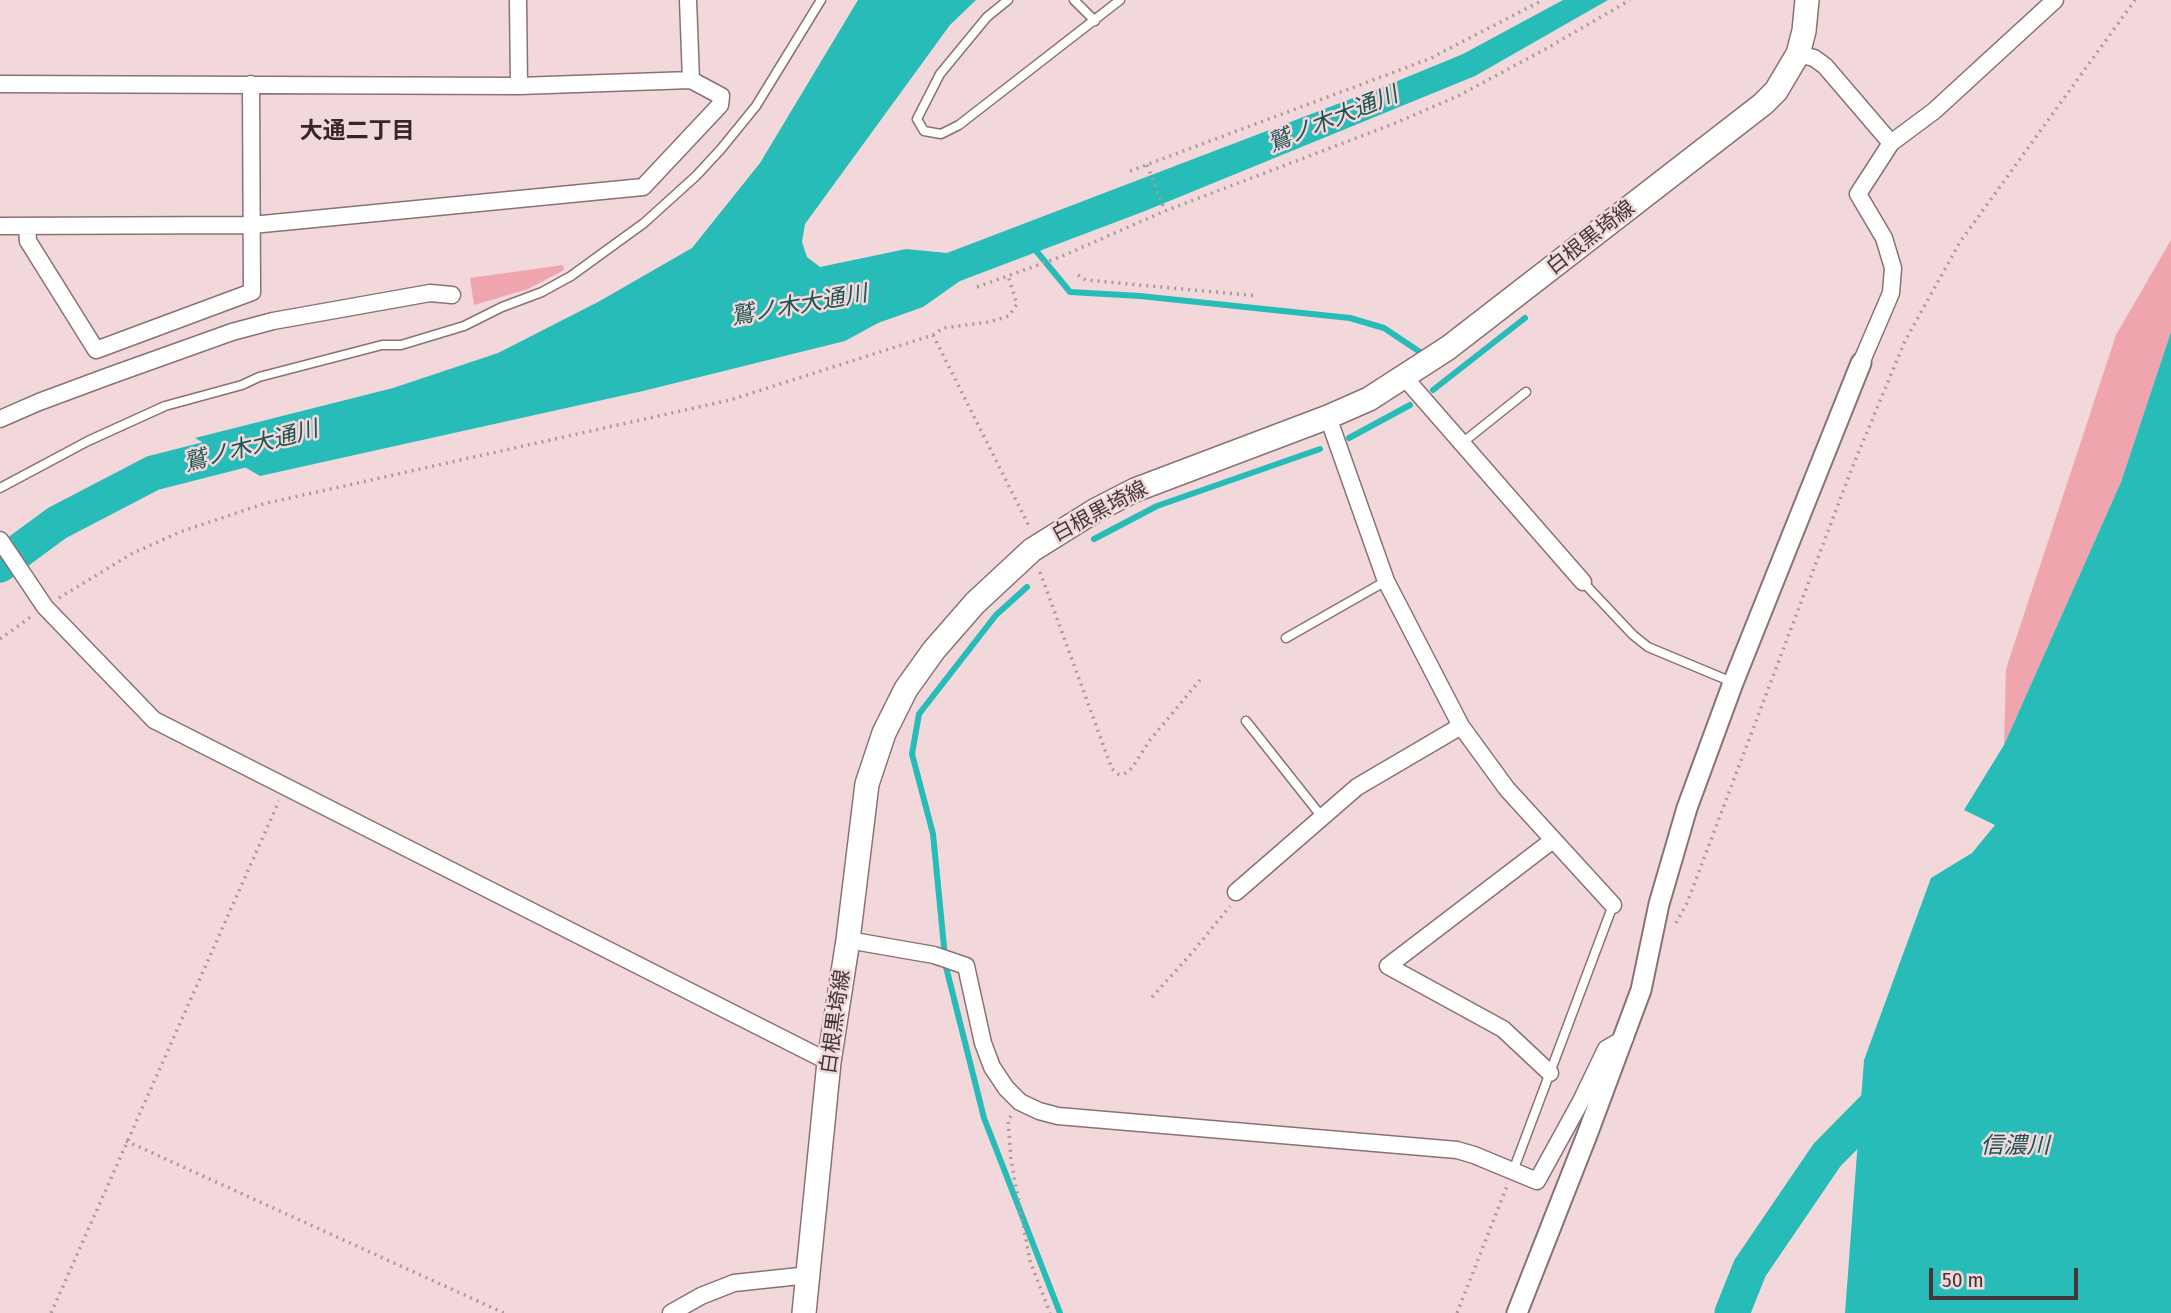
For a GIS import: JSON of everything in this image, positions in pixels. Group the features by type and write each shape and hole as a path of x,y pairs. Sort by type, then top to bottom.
{"main road":[{"name":"白根黒埼線","path":"804,1313 829,1062 848,940 867,784 884,733 906,689 934,650 975,603 1036,548 1096,510 1135,490 1328,417 1405,378 1448,348 1763,104 1776,91 1798,54 1804,31 1807,0"}],"street":[{"path":"518,0 519,86"},
{"path":"688,0 691,80"},
{"path":"1517,1313 1625,1038 1641,990 1660,904 1687,808 1733,682 1891,293 1893,268 1884,238 1858,194 1891,143 1934,111 2055,0"},
{"path":"1798,54 1814,58 1825,66 1891,143"},
{"path":"0,84 519,86 691,80 721,96 720,105 643,187 252,225 0,226"},
{"path":"27,226 28,241 96,350 252,292 251,84"},
{"path":"0,419 62,393 253,327 430,293 452,295"},
{"path":"1405,378 1583,582"},
{"path":"1328,417 1386,581 1461,726 1507,789 1613,905"},
{"path":"0,540 42,602 154,720 829,1062"},
{"path":"1236,892 1357,787 1461,726"},
{"path":"1550,1073 1503,1029 1388,966 1553,840"},
{"path":"848,940 934,955 966,966 982,1043 992,1067 1006,1088 1020,1102 1058,1116 1457,1150 1474,1154 1536,1181 1606,1049 1625,1038"},
{"path":"671,1313 701,1296 734,1283 809,1275"}],"lane":[{"path":"0,488 88,441 165,406 242,385 259,377 382,345 401,345 464,327 502,307 542,292 570,276 644,223 671,200 721,149 756,106 821,0"},
{"path":"1008,0 987,17 940,74 917,119 924,131 941,134 959,125 1120,0"},
{"path":"1074,0 1094,21"},
{"path":"1462,443 1525,392"},
{"path":"1286,638 1386,581"},
{"path":"1583,582 1633,635 1648,647 1733,682"},
{"path":"1246,721 1322,817"},
{"path":"1513,1171 1613,905"}],"path":[{"path":"1130,171 1429,59 1543,0"},
{"path":"977,287 1059,257 1164,209 1398,122 1461,95 1630,0"},
{"path":"1675,925 1687,903 1852,468 1905,341 1960,242 2135,0"},
{"path":"1147,165 1164,209"},
{"path":"1078,275 1086,280 1258,296"},
{"path":"0,639 42,602 133,553 180,532 263,504 730,400 933,335 943,328 989,322 1009,316 1017,304 1007,276"},
{"path":"933,335 1036,548 1112,769 1118,774 1124,774 1132,768 1150,740 1200,680"},
{"path":"51,1313 286,786"},
{"path":"1152,998 1228,911 1236,892"},
{"path":"1020,1102 1008,1120 1011,1160 1030,1261 1050,1313"},
{"path":"126,1141 504,1313"},
{"path":"1457,1313 1513,1171"}],"shaded area":[{"path":"2171,240 2171,332 2121,482 2004,745 2006,669 2116,335"},
{"path":"563,265 564,270 528,289 474,305 470,278"}],"water":[{"path":"858,0 976,0 950,25 805,224 802,242 807,257 820,267 906,249 947,253 1395,82 1463,54 1563,0 1608,0 1475,76 1145,211 960,281 923,307 878,323 845,341 643,391 260,476 195,438 393,388 498,353 598,302 692,248 760,163"},
{"name":"信濃川","path":"2171,332 2171,1313 1845,1313 1864,1060 1931,878 1972,853 1995,825 1964,810 2004,745 2121,482"}],"waterway":[{"path":"1033,247 1070,292 1140,296 1350,318 1384,328 1420,352"},
{"path":"1433,390 1525,318"},
{"path":"1349,438 1410,405"},
{"name":"鷲ノ木大通川","path":"0,565 57,523 153,473 271,443"},
{"path":"1094,539 1157,506 1320,449"},
{"path":"1027,587 996,615 919,714 912,754 933,834 946,967 984,1118 1060,1313"},
{"name":"信濃川","path":"1732,1313 1750,1268 1827,1155 1894,1087"}],"district":[{"name":"大通二丁目","path":"357,132"}]}
